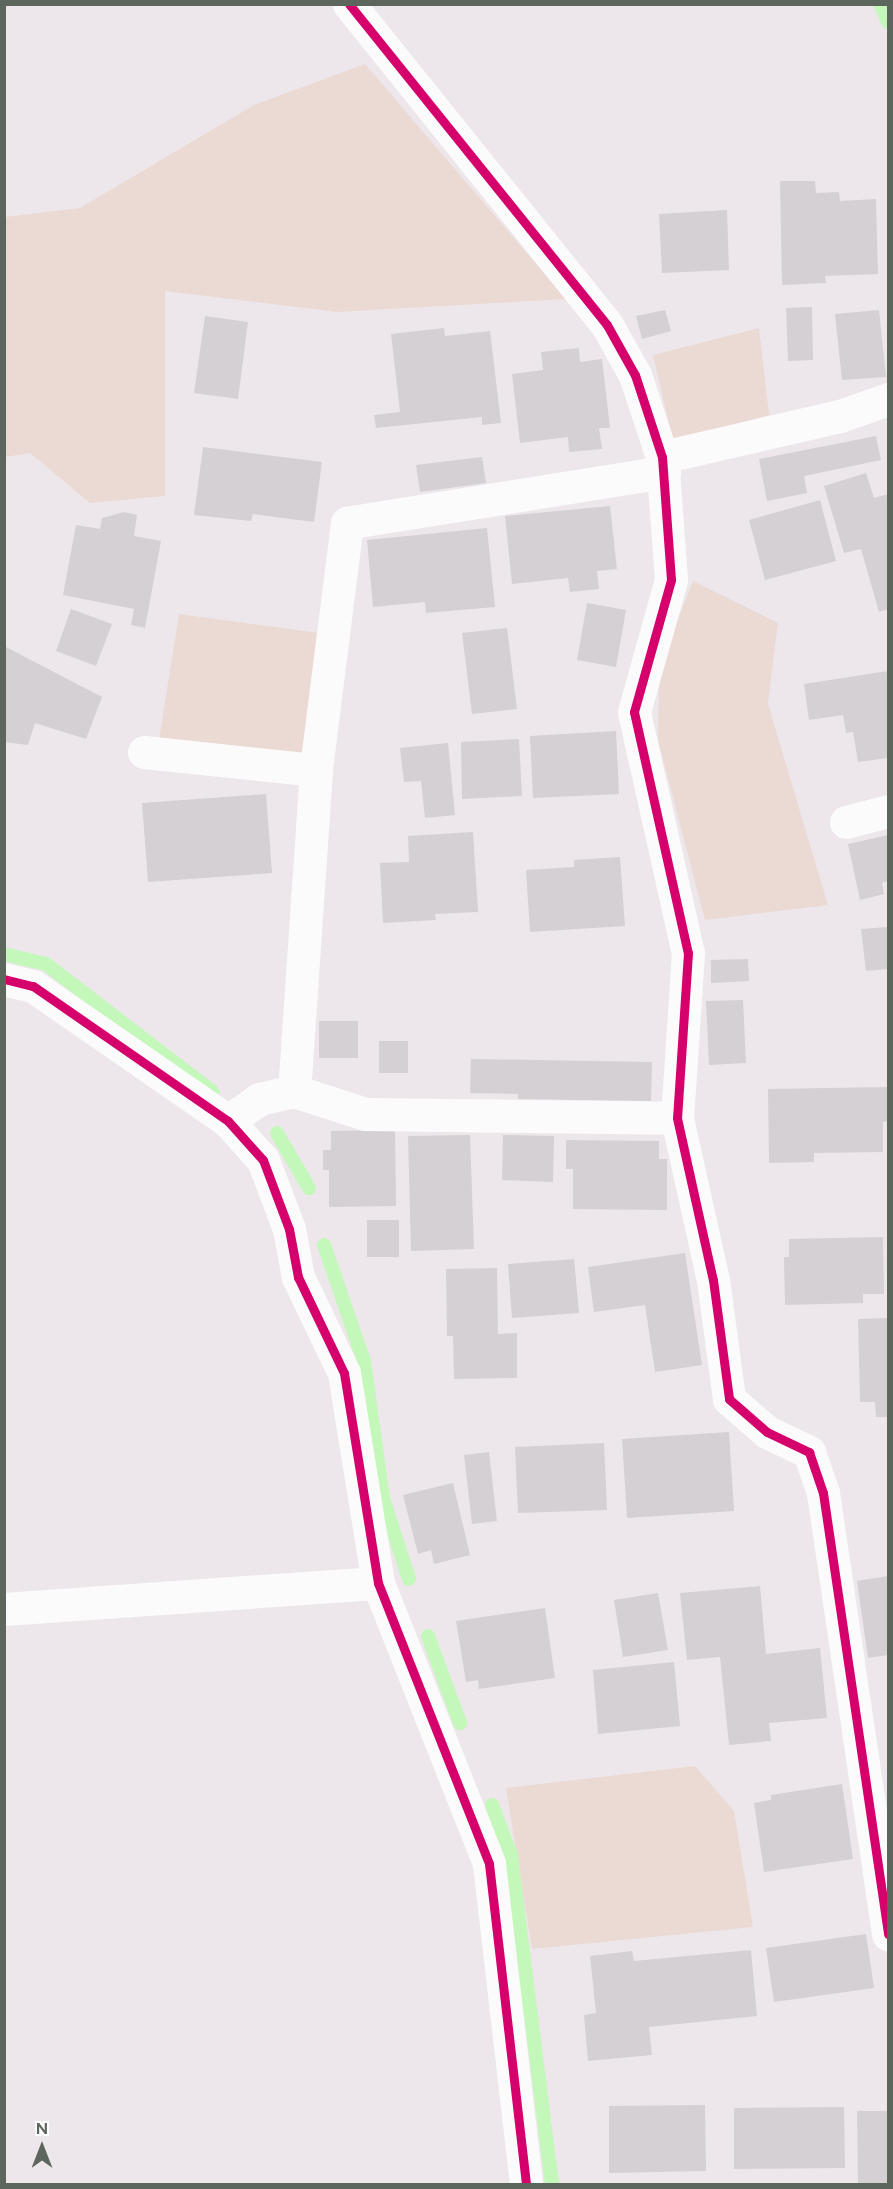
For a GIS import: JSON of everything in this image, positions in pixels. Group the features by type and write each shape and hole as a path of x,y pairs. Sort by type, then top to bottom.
{"street":[{"path":"349,4 608,325 635,375 663,464 671,580 634,712 688,953 677,1118 713,1280 729,1399 767,1432 808,1452 823,1493 888,1934"},
{"path":"294,1091 316,770 347,524 663,464 840,416 888,399"},
{"path":"144,752 316,770"},
{"path":"846,822 888,811"},
{"path":"4,979 33,986 228,1121 263,1160 289,1229 298,1277 344,1373 378,1583 489,1864 526,2184"},
{"path":"228,1121 259,1098 294,1091 365,1114 677,1118"},
{"path":"4,1609 378,1583"}],"shaded area":[{"path":"365,64 566,299 337,312 165,291 165,496 90,503 30,453 5,457 5,217 80,208 254,105"},
{"path":"759,328 769,415 673,441 653,355"},
{"path":"693,581 778,623 768,704 828,905 705,920 658,740 659,667"},
{"path":"179,614 319,633 304,756 159,740"},
{"path":"695,1766 734,1811 753,1927 532,1949 506,1788"}],"building":[{"path":"780,181 815,181 816,193 839,192 840,201 876,199 878,274 825,276 826,283 782,285"},
{"path":"727,210 729,270 662,273 659,214"},
{"path":"812,307 813,360 788,361 786,308"},
{"path":"665,310 671,331 642,339 636,316"},
{"path":"879,310 886,377 842,380 835,314"},
{"path":"205,316 248,322 238,399 194,393"},
{"path":"444,328 445,336 490,331 501,423 482,425 482,417 376,428 374,415 400,412 391,334"},
{"path":"579,348 580,362 602,359 610,428 599,428 602,449 569,452 568,437 520,443 512,374 543,370 541,352"},
{"path":"876,436 881,460 804,476 807,493 767,501 759,459"},
{"path":"203,447 322,462 314,522 253,514 251,521 194,515"},
{"path":"482,457 486,483 420,492 416,465"},
{"path":"866,473 874,498 888,494 888,609 879,612 861,549 844,553 824,486"},
{"path":"820,500 836,561 765,580 749,520"},
{"path":"610,506 617,569 597,571 599,589 570,592 568,578 512,584 505,516"},
{"path":"124,512 137,515 134,536 161,541 145,628 131,625 134,609 63,595 76,525 100,529 102,518"},
{"path":"487,528 495,607 426,613 425,602 373,607 367,540"},
{"path":"587,603 626,610 616,667 577,660"},
{"path":"71,609 112,624 96,666 56,651"},
{"path":"507,628 517,709 472,714 462,633"},
{"path":"4,646 102,697 86,739 35,723 28,745 4,742"},
{"path":"888,671 888,758 858,762 853,732 846,733 843,715 809,720 804,684"},
{"path":"616,731 619,794 533,798 530,736"},
{"path":"519,739 522,796 462,799 461,742"},
{"path":"448,743 455,815 425,818 421,781 404,782 400,748"},
{"path":"266,794 272,873 148,882 142,803"},
{"path":"473,832 478,912 435,914 436,920 383,923 380,863 409,862 408,836"},
{"path":"888,835 888,881 882,883 884,894 860,900 848,844"},
{"path":"620,857 625,926 530,932 526,870 574,867 574,860"},
{"path":"888,927 888,969 866,971 861,929"},
{"path":"748,959 749,981 711,983 711,960"},
{"path":"743,1000 746,1063 709,1065 706,1001"},
{"path":"319,1021 358,1021 358,1058 319,1058"},
{"path":"379,1041 408,1041 408,1073 379,1073"},
{"path":"471,1059 652,1062 651,1101 518,1099 518,1094 470,1093"},
{"path":"888,1087 888,1121 883,1122 883,1152 814,1153 814,1162 769,1163 768,1089"},
{"path":"395,1130 396,1206 329,1207 329,1170 323,1170 323,1150 331,1150 331,1131"},
{"path":"470,1135 474,1249 411,1251 408,1136"},
{"path":"503,1135 554,1136 553,1182 502,1180"},
{"path":"566,1140 659,1141 659,1159 667,1159 667,1210 573,1209 573,1169 566,1169"},
{"path":"367,1220 399,1220 399,1257 367,1257"},
{"path":"883,1237 884,1294 863,1294 863,1303 785,1305 784,1257 789,1257 789,1239"},
{"path":"685,1253 702,1365 655,1372 645,1305 594,1312 588,1267"},
{"path":"574,1259 579,1313 512,1318 508,1264"},
{"path":"497,1268 498,1334 517,1333 517,1378 454,1379 453,1336 447,1336 446,1269"},
{"path":"888,1318 888,1417 876,1417 875,1402 860,1402 858,1319"},
{"path":"729,1432 734,1511 627,1518 622,1439"},
{"path":"604,1443 607,1510 518,1513 515,1447"},
{"path":"489,1452 497,1521 472,1524 464,1455"},
{"path":"453,1483 470,1555 434,1564 431,1550 418,1554 403,1495"},
{"path":"888,1576 888,1655 868,1658 857,1581"},
{"path":"760,1586 766,1654 820,1648 827,1718 769,1723 771,1741 729,1745 720,1657 687,1660 680,1593"},
{"path":"658,1593 668,1650 623,1657 614,1600"},
{"path":"545,1608 555,1678 479,1689 478,1680 466,1682 456,1621"},
{"path":"674,1662 680,1726 598,1734 593,1670"},
{"path":"842,1784 853,1859 764,1872 754,1803 771,1800 771,1795"},
{"path":"866,1934 874,1988 774,2002 766,1948"},
{"path":"751,1950 757,2016 649,2027 652,2055 588,2061 584,2015 596,2013 590,1956 632,1951 634,1961"},
{"path":"705,2105 706,2171 609,2173 609,2106"},
{"path":"844,2107 845,2168 734,2169 734,2108"},
{"path":"857,2111 888,2111 888,2184 858,2184"}],"waterway":[{"path":"880,4 888,22"},
{"path":"4,954 46,964 213,1092"},
{"path":"277,1133 309,1188"},
{"path":"324,1245 364,1361 383,1498 409,1579"},
{"path":"428,1636 460,1723"},
{"path":"492,1805 511,1855 552,2184"}],"cycle path":[{"path":"349,4 607,325 635,375 662,457 671,580 634,712 688,953 677,1118 713,1280 729,1399 767,1432 809,1452 823,1493 888,1934"},
{"path":"4,979 33,986 228,1121 263,1160 289,1229 298,1277 344,1373 378,1583 489,1864 526,2184"}]}
